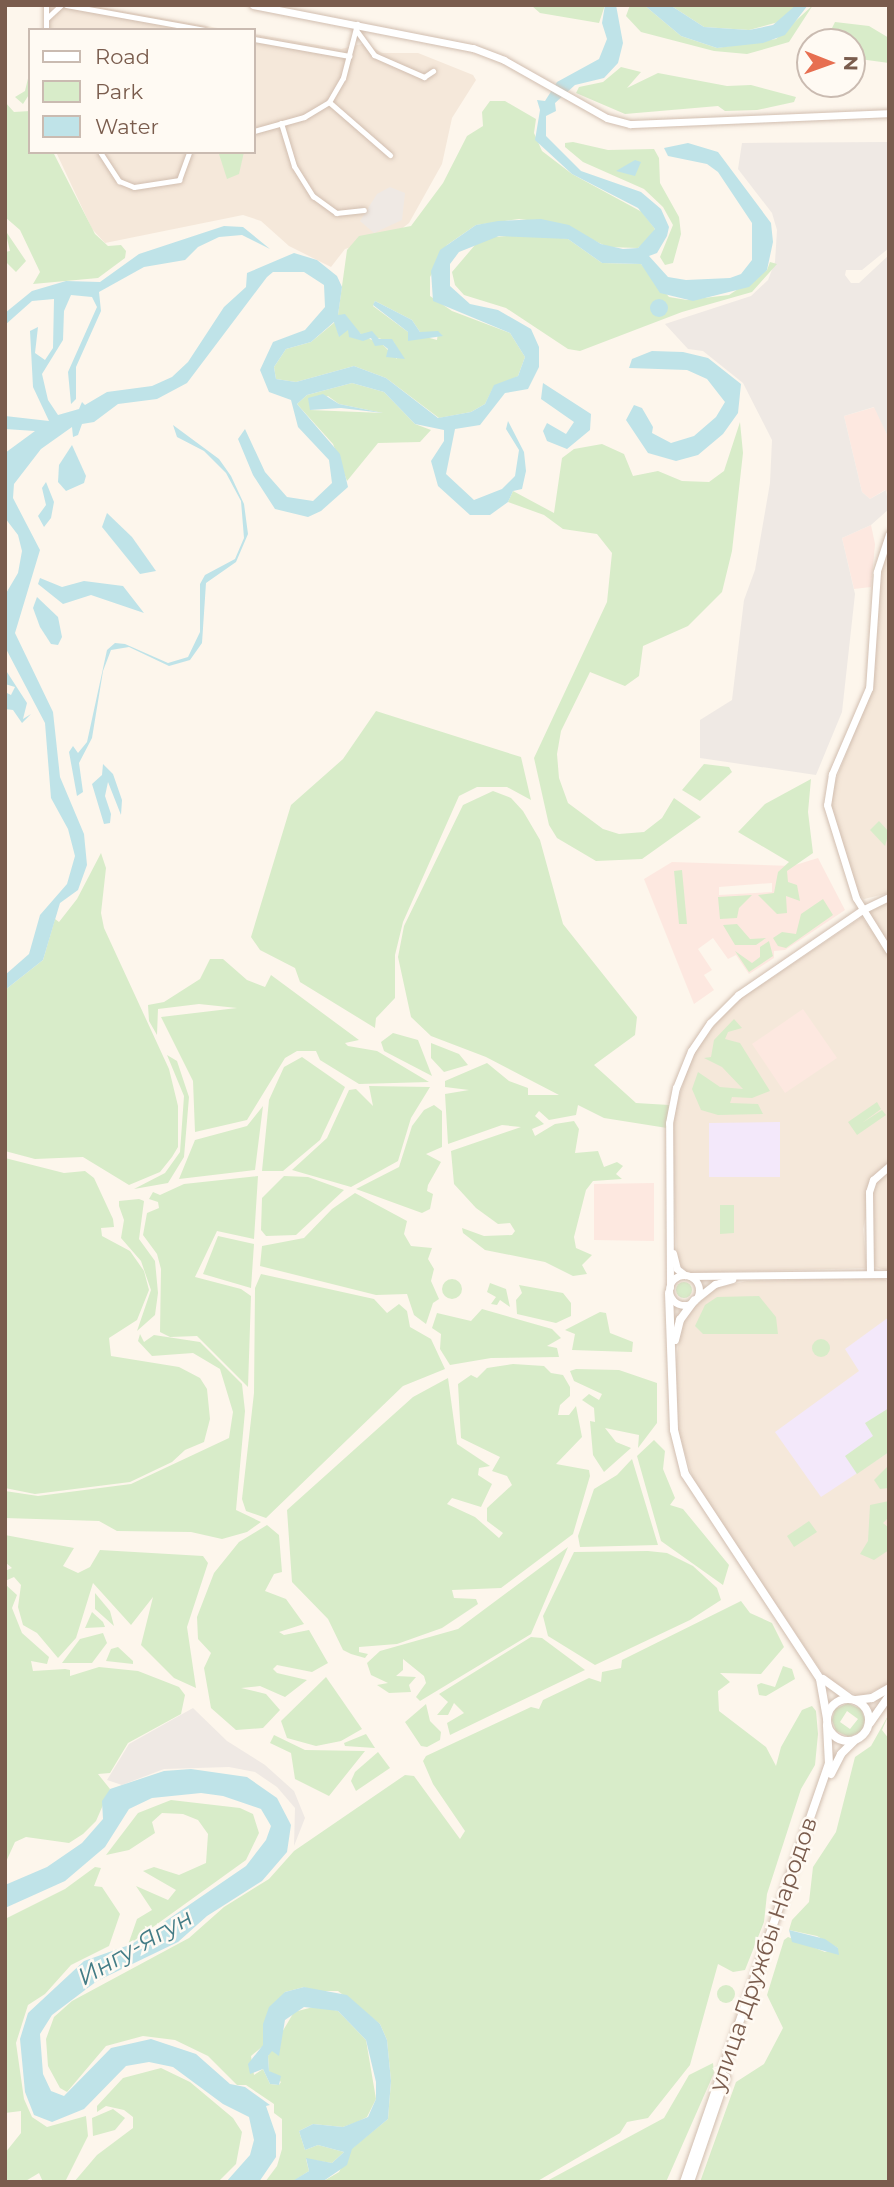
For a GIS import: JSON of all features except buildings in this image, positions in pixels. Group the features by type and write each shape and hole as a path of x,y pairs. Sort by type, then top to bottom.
{"main road":[{"path":"670,1290 674,1430 685,1474 814,1668 833,1689 867,1709 869,1725"},
{"path":"672,1363 678,1325 695,1300"},
{"name":"улица Дружбы Народов","path":"684,2182 829,1764 826,1694 814,1668"},
{"path":"889,1688 872,1698 834,1704 827,1722 839,1739 855,1740 889,1696"},
{"name":"улица Дружбы Народов","path":"690,2182 833,1768 855,1740"}],"street":[{"path":"46,5 46,28"},
{"path":"45,22 64,5 194,28"},
{"path":"253,5 473,48 541,81 607,118 638,125 889,113"},
{"path":"256,130 281,123 329,102 340,86 356,27"},
{"path":"356,27 379,57 424,77 433,71"},
{"path":"256,39 349,56"},
{"path":"329,102 390,155"},
{"path":"281,123 294,166 313,196 336,214 364,210"},
{"path":"101,154 118,181 134,187 179,180 188,154"},
{"path":"889,534 877,572 869,688 835,767 827,798 831,830 862,910 889,951"},
{"path":"744,1277 715,1284 695,1300 679,1304 670,1290 671,1106 678,1078 701,1034 738,996 862,910 889,897"},
{"path":"870,1274 870,1186 889,1166"},
{"path":"671,1221 674,1264 698,1285 695,1300"},
{"path":"670,1290 676,1278 689,1276 889,1274"}],"shaded area":[{"path":"50,5 88,5 218,28 44,28"},
{"path":"256,34 341,49 366,43 382,53 418,53 473,75 476,80 452,118 442,164 409,223 395,234 345,249 331,267 289,246 261,221 243,215 105,243 92,229 57,154 256,154"},
{"path":"889,142 889,248 862,270 846,270 845,275 851,283 859,283 889,255 889,439 874,407 844,416 862,492 870,499 886,490 889,509 871,525 842,538 855,594 842,712 816,775 700,758 700,720 732,700 744,600 755,570 770,483 772,440 743,383 703,351 688,349 665,324 751,296 768,280 775,262 777,230 772,213 738,169 742,143"},
{"path":"390,187 405,193 402,220 374,233 360,221 377,194"},
{"path":"875,407 889,439 889,494 885,490 870,499 862,492 844,416"},
{"path":"871,525 875,544 871,587 854,589 842,538"},
{"path":"889,541 889,893 864,899 858,894 830,813 830,795 871,691 880,571"},
{"path":"818,858 845,910 785,950 774,951 774,958 749,974 736,955 728,959 713,938 698,949 712,970 704,975 714,990 694,1004 644,879 672,862 792,866","holes":["772,883 772,892 719,895 719,887"]},
{"path":"889,899 889,947 869,913"},
{"path":"862,917 889,955 889,1163 875,1174 863,1229 867,1268 687,1273 677,1261 672,1122 690,1059 727,1008"},
{"path":"803,1009 837,1058 785,1093 752,1044"},
{"path":"780,1122 780,1177 709,1177 709,1123"},
{"path":"889,1169 889,1271 875,1267 872,1260 871,1198 873,1185"},
{"path":"654,1183 654,1241 594,1240 594,1184"},
{"path":"882,1278 889,1282 889,1684 860,1697 826,1678 695,1485 678,1431 676,1363 681,1325 689,1312 716,1288 747,1281"},
{"path":"889,1317 889,1452 821,1497 775,1432 859,1371 845,1349"},
{"path":"193,1708 227,1741 265,1765 294,1791 305,1818 294,1846 295,1808 277,1787 255,1772 229,1767 164,1769 122,1785 107,1780 129,1744"}],"green space":[{"path":"506,5 605,5 599,23 540,13 532,6"},
{"path":"630,5 644,5 681,36 717,48 776,39 813,5 789,42 747,54 714,51 641,32 626,16"},
{"path":"670,5 796,6 782,21 749,30 704,27"},
{"path":"835,22 869,26 889,38 889,63 866,60 866,28 832,28"},
{"path":"621,67 641,72 627,88 658,73 727,86 751,85 796,97 794,102 757,110 725,111 718,106 625,114 576,93 579,87 603,82"},
{"path":"28,78 28,96 23,104 15,97 25,91"},
{"path":"490,101 505,101 536,119 534,133 542,151 572,174 642,212 655,229 648,240 638,248 608,247 558,224 519,219 476,225 447,245 430,277 430,296 452,311 510,333 525,357 518,376 492,390 485,404 471,412 439,418 386,378 354,366 296,382 276,379 274,367 286,349 311,342 335,322 339,336 348,329 383,345 397,359 394,342 361,334 338,315 347,250 359,236 411,226 443,183 467,136 483,126 482,112","holes":["375,301 412,320 420,332 438,332 437,340 408,332 373,306"]},
{"path":"5,102 14,112 28,111 28,154 54,154 95,234 108,246 121,245 126,251 125,258 98,278 33,284 40,272 20,230 5,217"},
{"path":"573,142 608,150 654,149 659,158 660,183 679,217 681,234 673,263 665,265 660,257 673,225 663,207 644,189 583,162 565,147 565,143"},
{"path":"219,154 244,154 239,174 227,179"},
{"path":"5,230 26,261 16,272 5,261 5,252 10,251"},
{"path":"533,234 568,239 602,263 641,264 669,297 687,300 729,295 767,270 770,262 777,264 752,292 682,312 580,351 568,349 506,308 464,295 455,285 452,272 475,245 493,237"},
{"path":"352,383 384,392 415,424 431,430 420,442 378,443 347,481 333,444 297,404 307,395","holes":["328,396 339,404 383,413 310,410 312,404"]},
{"path":"740,422 743,453 732,551 722,592 688,626 643,646 639,676 625,686 590,672 561,731 557,754 559,778 568,803 603,829 619,834 644,832 662,818 674,798 701,817 642,859 596,861 557,838 549,825 534,758 607,602 612,553 597,534 563,529 544,515 508,502 513,491 554,513 562,458 574,449 602,444 624,454 633,476 658,471 682,481 709,482 724,471"},
{"path":"376,711 521,757 531,800 507,787 477,787 459,796 403,922 395,955 395,998 376,1018 375,1028 300,982 295,968 260,950 251,937 291,805 343,759"},
{"path":"704,764 729,767 732,772 700,801 682,790"},
{"path":"811,779 808,812 813,853 787,871 788,882 797,885 800,901 786,896 787,913 777,914 758,895 774,893 778,872 789,862 738,832 765,804"},
{"path":"493,791 511,798 523,811 540,840 563,924 637,1017 635,1035 594,1065 636,1103 669,1105 667,1128 604,1118 578,1105 576,1115 549,1120 539,1111 535,1116 544,1124 532,1129 535,1136 555,1124 574,1121 579,1129 575,1153 598,1151 604,1167 617,1162 623,1166 616,1174 622,1179 593,1181 586,1190 574,1237 576,1248 592,1255 582,1265 587,1274 573,1276 545,1262 485,1250 463,1233 462,1228 484,1236 512,1235 515,1231 510,1223 498,1224 476,1208 454,1184 451,1151 521,1127 502,1125 448,1144 445,1094 469,1090 445,1087 445,1081 487,1063 509,1081 528,1088 528,1095 559,1095 486,1057 431,1036 411,1017 398,957 404,926 463,805"},
{"path":"879,821 889,832 885,846 870,830"},
{"path":"101,853 106,868 101,913 104,928 169,1069 178,1106 178,1147 172,1157 160,1172 129,1185 83,1157 35,1159 5,1151 5,990 43,960 55,919 59,922 77,899"},
{"path":"682,870 687,924 679,924 674,871"},
{"path":"752,895 739,908 737,918 720,919 718,897"},
{"path":"823,899 833,915 786,948 778,946 773,938 782,932 796,934 801,914"},
{"path":"737,924 750,939 766,938 756,945 735,945 723,925"},
{"path":"769,941 773,956 749,972 735,951 752,963 760,957 760,947"},
{"path":"210,959 223,959 247,980 265,987 271,975 359,1040 345,1043 348,1046 377,1051 429,1082 359,1084 320,1060 316,1051 297,1051 285,1058 247,1120 195,1132 193,1081 161,1017 237,1008 199,1004 158,1009 157,1035 149,1021 148,1005 164,1002 200,979"},
{"path":"734,1019 742,1028 728,1032 725,1039 740,1043 770,1091 752,1098 732,1097 730,1103 758,1104 763,1114 718,1115 701,1110 692,1089 698,1072 720,1087 743,1089 722,1067 704,1058 711,1057 714,1040"},
{"path":"393,1033 418,1040 432,1076 384,1051 381,1042"},
{"path":"431,1043 459,1054 468,1065 444,1072 431,1058"},
{"path":"167,1055 177,1061 189,1097 184,1157 168,1183 134,1189 165,1173 180,1152 184,1096"},
{"path":"302,1057 345,1087 320,1140 283,1171 262,1171 269,1100 284,1067"},
{"path":"369,1086 430,1087 411,1118 398,1161 351,1187 292,1170 327,1138 349,1090 356,1089 373,1106"},
{"path":"877,1102 881,1109 862,1123 882,1110 886,1115 857,1135 848,1122"},
{"path":"434,1105 442,1111 442,1147 426,1154 441,1162 428,1185 427,1191 433,1194 430,1209 422,1213 356,1189 399,1167 412,1126 424,1110"},
{"path":"263,1106 255,1170 179,1179 195,1140 247,1126"},
{"path":"5,1158 64,1173 85,1171 94,1178 113,1219 114,1227 101,1228 102,1236 130,1251 144,1271 149,1290 137,1320 109,1338 111,1356 179,1367 200,1378 207,1389 210,1419 204,1442 185,1450 172,1462 130,1482 35,1494 5,1488"},
{"path":"258,1176 254,1239 217,1231 195,1277 241,1289 251,1296 248,1387 197,1336 170,1337 160,1332 161,1269 157,1254 143,1235 147,1213 159,1208 158,1202 149,1199 153,1192 160,1195 184,1184"},
{"path":"284,1176 308,1177 344,1190 296,1235 266,1236 261,1230 262,1198"},
{"path":"355,1193 407,1221 404,1234 411,1246 432,1248 428,1259 434,1269 431,1281 439,1299 433,1303 426,1324 414,1315 407,1294 376,1295 260,1266 262,1246 304,1238 332,1209"},
{"path":"119,1201 144,1201 139,1239 155,1261 158,1293 155,1315 137,1331 151,1290 141,1261 121,1238 124,1220"},
{"path":"720,1205 734,1205 734,1233 720,1234"},
{"path":"218,1236 254,1244 251,1288 203,1274"},
{"path":"261,1274 374,1299 387,1313 399,1304 407,1311 410,1327 431,1339 445,1369 403,1386 266,1518 246,1511 242,1499 254,1393 255,1288"},
{"path":"452,1279 459,1282 462,1289 459,1296 452,1299 445,1296 442,1289 445,1282"},
{"path":"684,1282 692,1290 684,1298 676,1290"},
{"path":"490,1283 506,1289 510,1307 500,1300 497,1305 491,1304 496,1297 487,1292"},
{"path":"519,1285 563,1293 571,1303 571,1316 556,1323 517,1314 516,1300 522,1293"},
{"path":"759,1296 776,1317 778,1334 703,1334 695,1326 705,1305 717,1297"},
{"path":"482,1309 552,1329 561,1338 547,1346 557,1348 559,1357 491,1358 450,1365 440,1349 441,1334 432,1328 437,1313 471,1321"},
{"path":"600,1312 606,1313 610,1333 633,1342 632,1352 572,1350 575,1334 565,1330"},
{"path":"140,1334 144,1342 154,1335 200,1342 242,1384 245,1411 236,1510 261,1522 247,1532 222,1539 191,1532 117,1531 99,1521 5,1518 5,1491 38,1496 131,1484 229,1438 233,1412 220,1369 193,1353 152,1356 138,1341"},
{"path":"821,1339 827,1342 830,1348 827,1354 821,1357 815,1354 812,1348 815,1342"},
{"path":"513,1364 544,1366 551,1373 563,1375 570,1387 570,1396 560,1405 558,1415 569,1415 576,1406 582,1437 556,1464 589,1470 590,1476 573,1534 501,1588 452,1590 454,1598 476,1599 478,1604 442,1628 397,1644 359,1647 359,1652 368,1654 365,1658 343,1650 328,1619 292,1582 287,1510 413,1397 448,1378 457,1444 490,1466 479,1468 478,1475 492,1484 481,1507 452,1498 447,1504 475,1517 499,1538 503,1533 487,1521 487,1508 512,1485 507,1476 492,1471 500,1457 461,1438 458,1384 471,1375 477,1378 487,1368"},
{"path":"619,1370 657,1383 657,1423 638,1448 639,1435 605,1428 616,1442 631,1448 604,1472 593,1455 590,1421 595,1422 594,1408 582,1400 589,1394 599,1400 602,1394 574,1381 570,1371"},
{"path":"889,1408 889,1452 857,1474 845,1456 873,1436 865,1423"},
{"path":"654,1440 665,1451 663,1469 675,1498 670,1505 683,1509 729,1565 723,1585 661,1541 637,1456"},
{"path":"632,1459 658,1545 580,1547 578,1536 594,1489 617,1475"},
{"path":"889,1465 889,1488 880,1489 874,1480"},
{"path":"889,1501 889,1517 883,1523 889,1528 889,1550 874,1560 860,1554 868,1541 870,1505"},
{"path":"809,1521 817,1532 794,1547 787,1536"},
{"path":"267,1525 279,1535 282,1572 274,1574 265,1591 286,1599 304,1624 279,1632 284,1635 309,1630 328,1663 312,1672 277,1665 273,1669 277,1673 307,1680 285,1697 260,1686 241,1688 266,1694 280,1710 263,1728 236,1730 211,1708 204,1668 211,1653 198,1639 197,1617 214,1573 239,1542"},
{"path":"5,1535 74,1548 63,1566 78,1573 90,1567 100,1550 203,1556 208,1563 187,1627 196,1688 174,1678 141,1645 153,1597 131,1625 93,1583 76,1638 58,1658 37,1633 23,1625 18,1607 21,1585 14,1577 5,1581 5,1571 12,1568 5,1562"},
{"path":"568,1547 531,1634 420,1701 416,1697 426,1683 424,1676 403,1659 403,1670 396,1676 416,1677 409,1685 411,1692 389,1693 377,1685 388,1683 371,1675 367,1663 380,1651 458,1629"},
{"path":"574,1552 667,1553 693,1566 717,1588 721,1600 690,1620 595,1665 548,1636 543,1616"},
{"path":"6,1585 17,1595 12,1608 22,1633 49,1657 47,1664 31,1661 33,1671 65,1669 70,1670 70,1676 99,1667 138,1671 179,1687 185,1695 181,1714 128,1743 110,1773 98,1774 110,1789 96,1821 83,1834 69,1843 26,1837 15,1842 5,1864"},
{"path":"95,1593 110,1611 114,1626 95,1609"},
{"path":"741,1601 750,1613 772,1623 784,1647 761,1674 720,1673 730,1682 718,1691 719,1711 766,1747 776,1766 781,1747 802,1710 812,1706 816,1711 818,1734 815,1765 801,1789 767,1894 764,1922 745,1970 733,1972 718,1964 690,2065 648,2118 627,2122 620,2133 536,2182 322,2182 339,2172 351,2149 388,2119 391,2081 387,2040 380,2024 338,1991 312,1991 304,1987 285,1992 263,2036 263,2046 251,2056 254,2075 263,2069 270,2084 279,2085 281,2082 269,2071 268,2056 294,2012 317,2006 338,2011 366,2040 376,2099 367,2117 357,2122 343,2127 313,2124 299,2131 305,2150 318,2145 344,2152 332,2163 306,2159 309,2171 295,2180 265,2182 277,2166 282,2149 282,2119 274,2113 274,2104 246,2085 237,2085 208,2056 175,2040 143,2036 106,2046 67,2092 60,2088 48,2066 46,2039 54,2017 72,2001 189,1938 224,1907 269,1879 294,1851 405,1775 414,1776 460,1839 465,1831 433,1784 423,1761 426,1756 531,1707 539,1709 543,1700 589,1678 601,1682 602,1672 621,1668 622,1660"},
{"path":"92,1612 103,1622 105,1627 85,1628"},
{"path":"103,1633 107,1643 92,1663 62,1663 80,1639"},
{"path":"531,1637 542,1638 585,1670 450,1735 447,1723 464,1713 454,1703 448,1715 437,1715 448,1702 439,1694"},
{"path":"118,1647 133,1664 106,1661 111,1649"},
{"path":"783,1666 792,1669 795,1679 766,1696 759,1695 757,1685 761,1683 775,1687"},
{"path":"326,1677 362,1729 341,1741 316,1746 287,1738 281,1721"},
{"path":"848,1703 861,1709 865,1720 862,1731 849,1737 836,1731 832,1720 835,1709","holes":["847,1711 858,1719 850,1729 840,1722"]},
{"path":"426,1704 430,1721 441,1732 440,1740 427,1747 421,1746 405,1722"},
{"path":"889,1714 882,1730 889,1739 889,2182 700,2182 736,2082 764,2064 783,2028 767,1995 784,1940 788,1937 825,1952 838,1948 817,1936 789,1930 792,1920 809,1902 813,1867 836,1832 855,1757 871,1746"},
{"path":"366,1734 375,1748 345,1746 344,1743"},
{"path":"274,1735 305,1750 365,1751 329,1796 295,1779 291,1753 270,1743"},
{"path":"378,1752 390,1768 356,1791 351,1781 355,1772"},
{"path":"171,1800 240,1808 253,1814 259,1833 246,1860 128,1945 137,1919 152,1910 136,1886 168,1900 176,1890 143,1871 154,1867 179,1875 206,1863 208,1834 198,1820 183,1814 162,1813 152,1822 155,1833 129,1850 106,1855 138,1813"},
{"path":"95,1867 101,1868 94,1886 102,1887 120,1914 109,1946 71,1965 45,1994 28,2005 16,2043 24,2099 32,2117 47,2127 86,2116 88,2136 65,2182 43,2182 39,2173 24,2182 5,2182 5,2153 21,2133 21,2111 5,2113 5,1919 65,1889"},
{"path":"726,1985 732,1988 735,1994 732,2000 726,2003 720,2000 717,1994 720,1988"},
{"path":"713,2063 714,2073 666,2182 545,2182 664,2118 689,2075"},
{"path":"161,2068 190,2082 233,2118 242,2132 236,2164 218,2182 74,2182 97,2155 133,2128 133,2117 124,2110 106,2106 97,2112 97,2106 123,2078"},
{"path":"113,2109 125,2118 115,2130 93,2136 92,2118"}],"water":[{"path":"605,5 616,5 623,43 618,63 604,78 575,85 555,103 556,111 546,116 546,136 581,171 641,192 661,209 669,227 667,236 657,253 649,256 668,277 686,280 730,278 741,274 752,260 752,223 718,172 707,164 668,156 664,148 688,143 718,152 771,223 773,242 767,270 749,287 693,301 660,293 641,264 602,263 568,239 499,236 459,252 450,264 450,286 470,304 498,310 531,329 539,347 539,367 528,389 505,393 480,425 455,429 446,474 474,500 502,489 515,476 519,450 506,429 508,421 524,452 526,471 522,489 513,491 508,502 490,515 470,515 438,486 431,461 444,441 444,430 415,424 384,392 352,383 307,395 297,404 340,454 348,487 321,511 308,517 275,509 253,475 238,439 245,429 265,472 287,497 313,501 332,483 329,460 298,427 291,400 269,392 260,370 273,342 305,330 325,307 324,285 304,272 273,272 267,277 187,383 157,399 118,404 94,422 82,424 78,435 73,437 72,427 41,449 14,484 13,498 40,550 15,633 53,712 60,777 84,834 87,865 78,890 60,903 43,960 5,990 5,975 29,954 40,915 67,884 75,856 68,829 51,798 45,723 5,647 5,595 18,573 22,551 18,535 5,518 5,453 35,431 5,429 5,416 49,421 33,387 30,331 38,327 35,353 45,360 53,348 54,299 32,301 5,325 5,313 32,291 66,281 100,282 139,254 224,226 243,227 270,249 242,235 219,237 198,247 185,260 144,267 99,292 101,311 76,367 76,399 71,404 68,372 97,307 92,297 71,295 64,311 63,340 42,374 48,400 58,415 79,409 82,402 85,405 107,392 152,386 172,377 188,362 224,307 246,287 247,273 294,253 317,260 337,276 342,287 338,315 345,314 361,334 372,331 379,339 392,339 405,359 386,357 388,349 383,345 375,346 371,338 363,341 349,337 348,330 339,337 334,322 311,342 286,349 274,367 276,379 296,382 354,366 386,378 438,418 471,412 485,404 494,385 518,376 525,357 510,333 433,301 431,271 440,250 476,225 498,221 541,219 569,225 601,244 623,249 638,248 655,229 638,208 572,174 535,140 540,110 537,100 545,101 557,82 599,59 607,39 602,23"},
{"path":"644,5 670,5 704,27 749,30 773,25 796,5 808,5 785,35 763,43 717,48 681,36"},
{"path":"635,160 641,162 635,176 616,171"},
{"path":"659,299 665,302 668,308 665,314 659,317 653,314 650,308 653,302"},
{"path":"375,301 412,320 420,332 438,331 443,336 408,341 408,332 373,305"},
{"path":"652,351 683,352 708,358 741,384 738,413 723,434 698,455 676,461 648,453 626,420 634,405 642,408 653,427 652,433 671,443 694,436 716,417 725,402 707,379 687,370 629,368 632,359"},
{"path":"543,383 591,414 590,430 567,449 547,441 543,431 547,423 566,434 574,422 541,399"},
{"path":"323,394 339,404 383,413 341,408 310,410 308,398"},
{"path":"173,425 219,459 231,476 244,504 248,534 236,562 206,583 202,643 190,660 169,666 129,647 111,650 103,671 92,738 79,763 83,792 77,796 69,752 73,746 78,753 87,742 107,650 115,643 125,644 168,663 188,657 200,632 200,584 205,575 235,559 244,538 241,501 226,473 204,451 177,437"},
{"path":"72,445 86,476 84,483 66,491 58,482 59,465"},
{"path":"46,482 54,502 51,518 44,527 38,516 46,505 42,488"},
{"path":"107,513 132,537 156,571 140,574 102,527"},
{"path":"40,578 62,587 84,581 123,586 144,613 91,595 63,604 38,584"},
{"path":"37,597 58,617 62,637 58,645 51,644 40,627 33,608"},
{"path":"5,669 27,703 23,719 31,714 22,723 13,710 5,709 5,692 11,695 15,687 5,684"},
{"path":"103,764 113,774 122,800 121,815 108,782 105,796 111,814 110,823 104,824 92,784 102,775"},
{"name":"Ингу-Ягун","path":"191,1769 247,1777 277,1798 291,1825 287,1852 262,1881 207,1916 178,1942 97,1981 52,2015 40,2034 43,2074 51,2091 64,2096 111,2048 151,2039 196,2054 230,2084 245,2087 270,2105 266,2106 276,2135 276,2157 259,2182 226,2182 250,2155 254,2140 249,2117 223,2104 173,2067 149,2062 126,2066 84,2109 52,2122 34,2115 25,2092 20,2039 28,2013 84,1961 132,1944 246,1866 266,1840 271,1826 261,1809 223,1796 201,1793 152,1798 129,1809 105,1847 65,1881 5,1908 5,1885 47,1867 82,1843 103,1819 102,1801 110,1789 164,1771"},
{"path":"789,1930 825,1939 838,1948 839,1955 792,1942"},
{"path":"304,1987 347,1995 380,2024 387,2040 391,2081 388,2119 352,2149 347,2165 322,2182 291,2182 309,2171 306,2158 332,2163 344,2152 318,2145 305,2150 299,2131 313,2124 343,2127 368,2117 376,2099 376,2082 366,2040 338,2011 304,2007 285,2020 279,2056 272,2051 268,2056 269,2071 281,2076 279,2085 270,2084 263,2069 250,2074 248,2064 263,2045 263,2024 269,2007 285,1992"}]}
